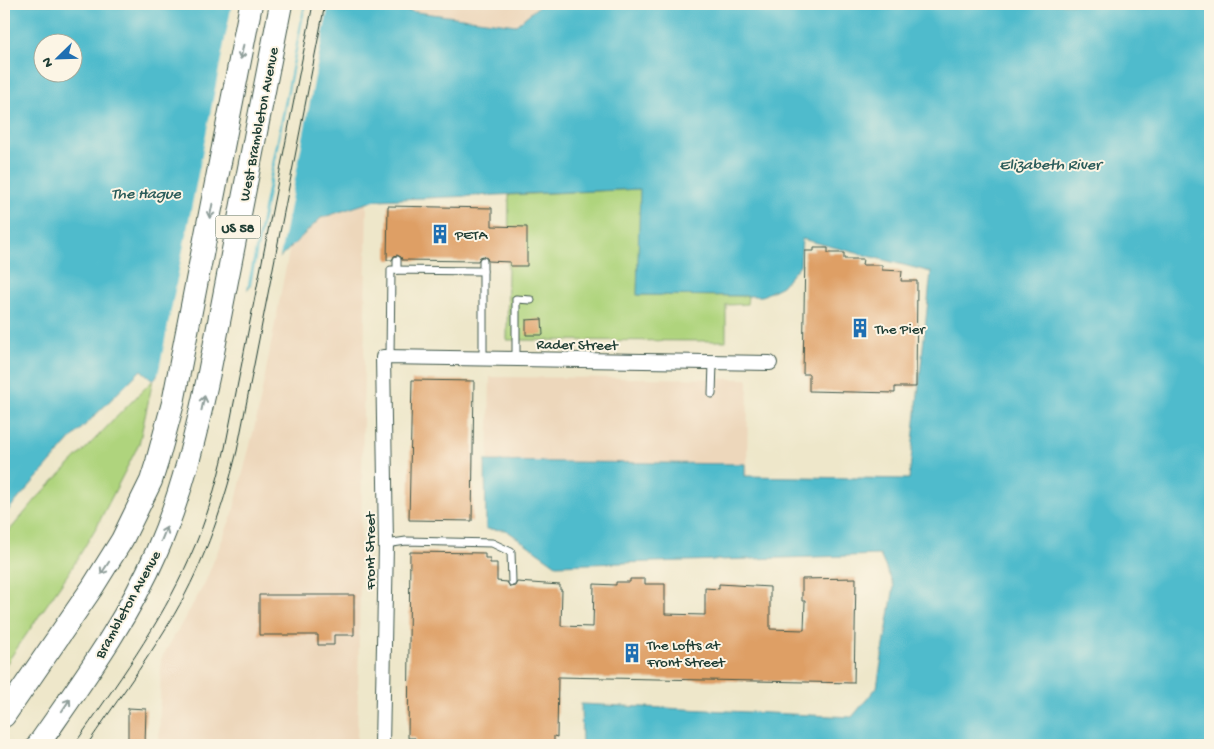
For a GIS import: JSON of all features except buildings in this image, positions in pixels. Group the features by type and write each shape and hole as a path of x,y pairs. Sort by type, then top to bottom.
{"main road":[{"name":"West Brambleton Avenue","path":"4,716 118,548 148,488 162,445 179,371 251,4"},
{"name":"West Brambleton Avenue","path":"191,450 209,373 281,4"},
{"name":"Brambleton Avenue","path":"38,745 113,633 152,562 175,506 191,450"}],"street":[{"name":"Rader Street","path":"387,357 770,363"},
{"name":"Front Street","path":"382,745 387,357"}],"lane":[{"path":"397,260 397,270"},
{"path":"483,261 483,359"},
{"path":"387,357 391,270 484,271"},
{"path":"516,359 516,299 531,300"},
{"path":"712,394 713,363"},
{"path":"386,544 406,541 492,543 511,552 512,582"}],"shaded area":[{"path":"355,4 541,4 516,25"},
{"path":"367,203 357,745 159,745 161,659 204,585 233,513 257,417 290,246 321,218"},
{"path":"490,377 748,379 747,476 488,474"}],"green space":[{"path":"641,189 637,295 748,296 747,304 726,305 726,341 507,340 509,195"},
{"path":"153,380 139,444 97,526 70,571 4,667 4,537 38,497"}],"water":[{"name":"Elizabeth River","path":"4,4 355,4 516,25 541,4 1210,4 1210,745 582,745 581,704 852,717 877,687 894,586 880,555 556,565 506,530 486,529 485,461 745,464 745,476 909,479 931,272 802,239 800,265 782,286 762,296 637,295 640,189 376,200 321,218 153,380 141,370 72,438 4,515"}],"pier":[{"path":"232,4 304,4 246,294 157,380"},
{"path":"306,4 329,4 279,262 250,290"}],"tram line":[{"path":"74,745 106,700 165,607 190,557 210,504 225,448 313,4"},
{"path":"87,745 149,655 180,605 209,541 225,496 237,451 325,4"}],"place":[{"name":"PETA","path":"440,234"},
{"name":"The Pier","path":"860,328"},
{"name":"The Lofts at Front Street","path":"632,653"}],"water label":[{"name":"The Hague","path":"146,192"}]}
